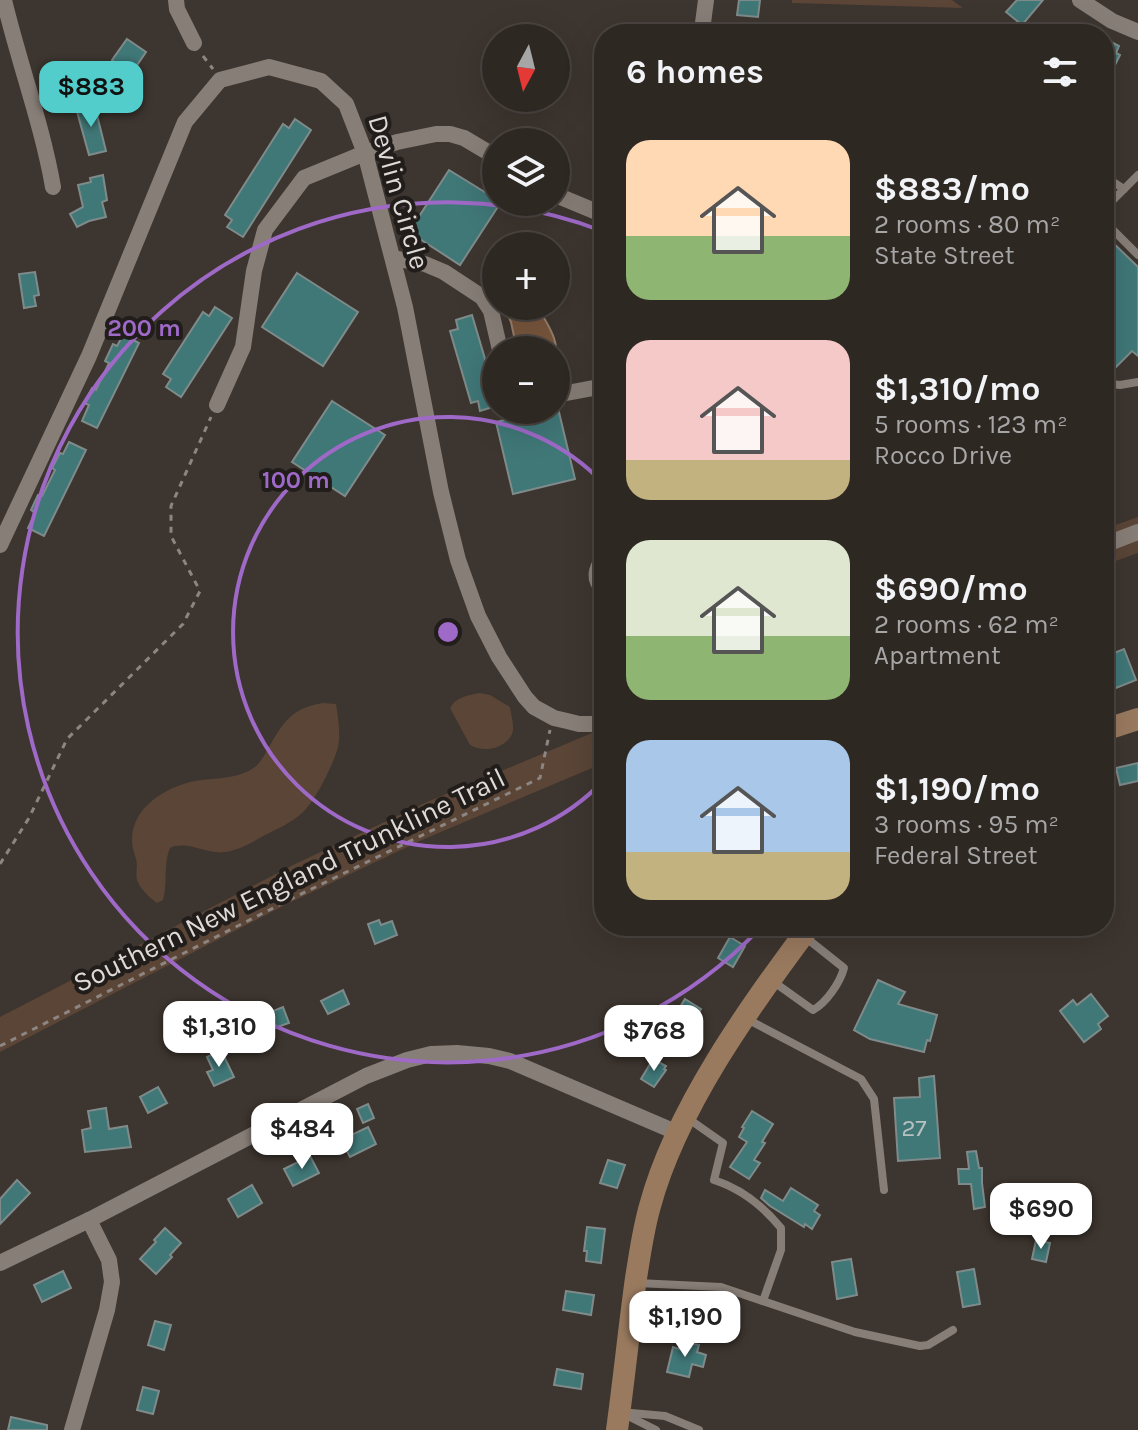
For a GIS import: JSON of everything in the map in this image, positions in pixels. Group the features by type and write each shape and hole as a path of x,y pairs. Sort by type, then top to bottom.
{"street":[{"path":"4,0 46,147 53,187"},
{"path":"703,23 706,0"},
{"path":"1080,0 1112,21 1138,32"},
{"path":"176,5 194,43"},
{"name":"Devlin Circle","path":"220,80 269,67 321,81 346,104 365,153 393,258 458,560 478,616 499,657 534,707 553,717 579,724 594,724"},
{"path":"0,545 89,356 185,122 220,80"},
{"path":"217,405 243,347 254,271 265,230 304,178 365,153 436,134 464,138 482,149"},
{"path":"570,201 594,211"},
{"path":"393,258 425,264 444,272 482,297 491,311 497,336"},
{"path":"570,392 594,388"},
{"path":"1114,541 1138,532"},
{"path":"1114,727 1138,719"},
{"path":"618,1421 644,1227 659,1176 710,1073 802,936"},
{"path":"0,1263 366,1076 431,1054 470,1053 510,1061 682,1125"},
{"path":"72,1430 107,1310 112,1282 109,1260 89,1220"}],"lane":[{"path":"1114,199 1138,175"},
{"path":"1114,182 1124,189"},
{"path":"1114,231 1138,255"},
{"path":"1114,384 1138,382"},
{"path":"771,979 813,1010 821,1005 844,968 811,936"},
{"path":"745,1018 861,1079 874,1099 884,1190"},
{"path":"682,1125 723,1143 714,1180 762,1206 781,1228 781,1250 763,1301"},
{"path":"636,1283 721,1287 855,1332 920,1346 928,1345 953,1330"},
{"path":"618,1421 665,1416 699,1430"},
{"path":"618,1421 656,1430"}],"path":[{"path":"194,43 220,80"},
{"path":"0,864 29,818 67,739 183,624 200,591 171,536 171,506 217,405"},
{"name":"Southern New England Trunkline Trail","path":"0,1046 540,778 553,717"}],"shaded area":[{"path":"792,0 952,0 963,8 792,3"},
{"path":"510,320 546,320 554,336 514,336"},
{"path":"1138,517 1138,553 1114,561 1114,525"},
{"path":"480,693 490,695 510,707 512,734 504,743 493,748 481,749 470,745 450,708 459,699"},
{"path":"323,703 336,704 339,742 328,772 307,808 285,825 251,843 225,852 184,846 170,848 163,900 157,903 151,899 137,880 132,842 133,828 146,806 168,790 182,785 249,771 259,763 290,717 304,708"},
{"path":"594,732 594,767 422,840 289,903 0,1052 0,1017 293,865 427,802"}],"building":[{"path":"739,0 760,0 758,17 737,15"},
{"path":"1017,0 1043,0 1023,24 1006,12"},
{"path":"127,39 146,52 131,74 112,60"},
{"path":"1114,44 1119,46 1116,53 1120,55 1114,67"},
{"path":"94,103 106,151 89,155 76,108"},
{"path":"295,119 311,130 243,237 227,227 232,220 225,215 283,124 289,128"},
{"path":"449,170 482,190 482,216 492,216 460,265 409,232"},
{"path":"103,175 107,200 102,202 106,217 77,227 70,214 83,207 78,185"},
{"path":"1114,244 1138,267 1138,356 1132,351 1114,369"},
{"path":"35,272 39,295 34,296 36,306 24,308 19,274"},
{"path":"297,273 358,312 323,366 262,327"},
{"path":"215,307 232,318 181,397 166,387 171,379 163,374 203,312 209,316"},
{"path":"472,315 482,349 480,411 478,401 471,403 450,331 458,329 456,320"},
{"path":"123,335 139,343 97,428 82,421 89,405 84,403 92,388 96,390 109,363 105,361 113,344 117,346"},
{"path":"332,401 385,435 345,496 292,462"},
{"path":"496,424 562,424 575,479 513,494"},
{"path":"69,442 86,450 44,536 28,528 35,513 31,510 38,495 42,496 55,470 52,468"},
{"path":"1124,649 1136,680 1116,688 1114,683 1114,653"},
{"path":"1138,763 1138,781 1120,785 1116,768"},
{"path":"379,920 381,925 392,921 397,935 375,944 368,924"},
{"path":"730,937 745,946 733,967 718,958"},
{"path":"878,980 905,992 898,1004 937,1015 924,1052 870,1039 854,1030"},
{"path":"343,990 349,1004 328,1014 321,1001"},
{"path":"1091,994 1108,1016 1098,1024 1101,1029 1084,1042 1060,1011 1073,1000 1077,1005"},
{"path":"685,999 701,1009 688,1030 672,1020"},
{"path":"283,1007 289,1023 269,1030 263,1015"},
{"path":"221,1050 234,1077 214,1086 207,1072 213,1070 207,1057"},
{"path":"653,1059 666,1066 654,1087 641,1079"},
{"path":"934,1076 940,1158 898,1161 894,1098 920,1097 919,1078"},
{"path":"158,1087 167,1103 148,1113 140,1097"},
{"path":"368,1104 374,1118 363,1123 357,1109"},
{"path":"106,1108 109,1129 127,1126 131,1147 85,1152 82,1130 91,1128 88,1111"},
{"path":"752,1111 773,1124 754,1160 760,1163 749,1179 730,1167 747,1142 739,1137"},
{"path":"368,1127 376,1144 350,1157 341,1140"},
{"path":"976,1151 979,1168 982,1168 985,1207 974,1209 971,1184 959,1184 958,1169 969,1169 967,1152"},
{"path":"310,1156 319,1173 293,1186 284,1169"},
{"path":"608,1160 625,1165 617,1188 600,1183"},
{"path":"17,1180 30,1193 0,1224 0,1199"},
{"path":"252,1185 262,1203 238,1217 228,1199"},
{"path":"791,1188 818,1205 814,1211 820,1215 812,1229 805,1224 804,1227 761,1198 765,1190 783,1201"},
{"path":"587,1227 605,1229 601,1263 586,1261"},
{"path":"165,1228 181,1243 156,1274 140,1259"},
{"path":"1036,1240 1050,1243 1046,1262 1032,1259"},
{"path":"851,1259 857,1295 837,1299 832,1262"},
{"path":"974,1269 980,1304 963,1307 957,1272"},
{"path":"63,1271 71,1288 42,1302 34,1285"},
{"path":"566,1291 594,1295 591,1315 563,1310"},
{"path":"155,1321 171,1325 164,1350 148,1345"},
{"path":"681,1341 699,1345 697,1352 706,1355 703,1367 692,1364 689,1377 667,1372 673,1347 679,1349"},
{"path":"557,1369 583,1374 581,1389 554,1385"},
{"path":"143,1387 159,1391 153,1414 137,1410"},
{"path":"11,1417 47,1425 47,1430 8,1430"}]}
